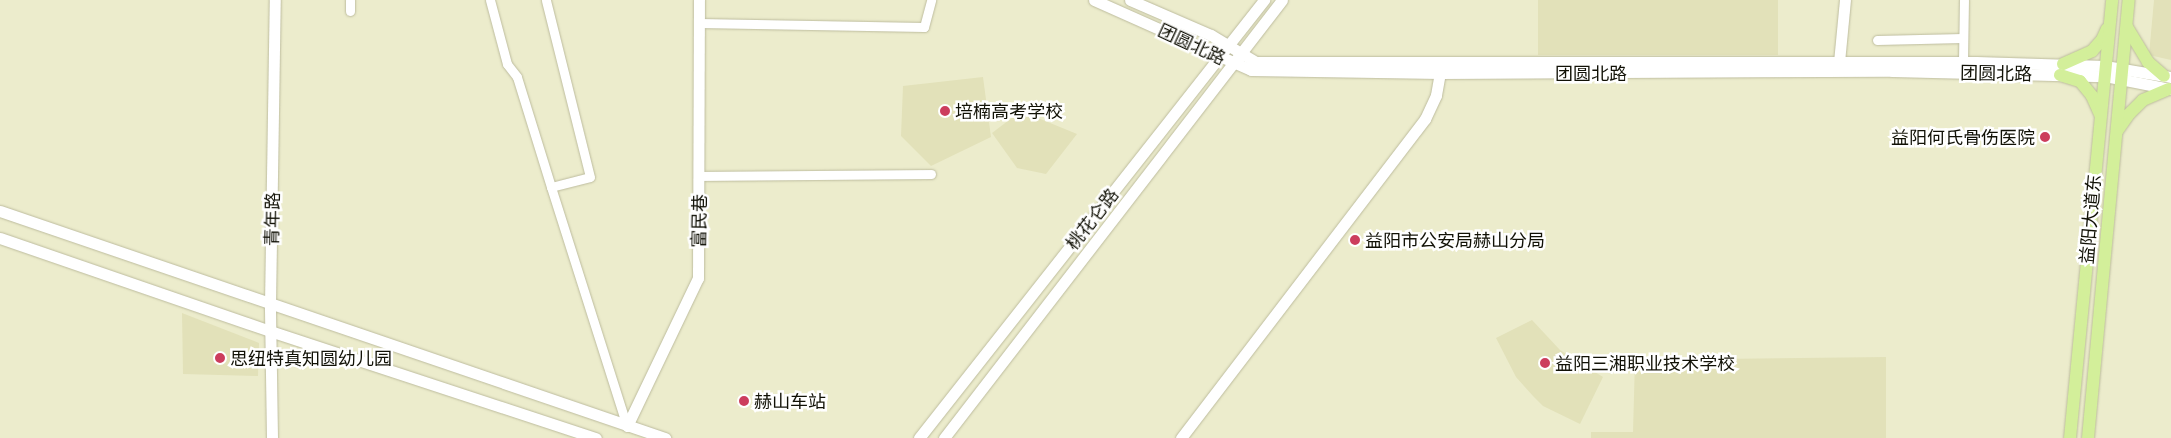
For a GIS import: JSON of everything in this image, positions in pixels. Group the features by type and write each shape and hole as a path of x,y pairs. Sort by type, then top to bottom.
{"main road":[{"name":"青年路","path":"272,438 270,304 275,0"},
{"name":"富民巷","path":"627,426 698,278 699,0"},
{"name":"团圆北路","path":"1094,0 1251,70 1838,62 1963,62 2061,70"},
{"name":"团圆北路","path":"1130,0 1228,44 1239,53 1256,62 1441,68 2105,71 2169,83"},
{"name":"桃花仑路","path":"919,438 1264,0"},
{"name":"桃花仑路","path":"944,438 1239,53 1282,0"},
{"path":"1838,62 1844,0"},
{"name":"益阳大道东","path":"2070,438 2112,0"},
{"path":"2088,438 2130,0"},
{"path":"2100,114 2092,96 2080,81 2061,70 2092,51 2102,40 2110,22"},
{"path":"2116,133 2128,115 2143,100 2169,83 2148,62 2127,26"},
{"path":"1181,438 1425,119 1436,95 1441,68"},
{"path":"0,211 665,438"},
{"path":"0,238 270,331 596,438"}],"street":[{"path":"350,0 350,12"},
{"path":"490,0 507,64 517,77 627,426"},
{"path":"546,0 590,177 551,187"},
{"path":"699,24 924,27 931,0"},
{"path":"1963,62 1964,0"},
{"path":"1876,40 1963,38"},
{"path":"699,176 931,174"}],"shaded area":[{"path":"1538,0 1778,0 1778,55 1538,55"},
{"path":"2154,0 2171,0 2171,60 2149,55"},
{"name":"培楠高考学校","path":"983,77 991,137 931,166 901,136 903,86"},
{"path":"1021,111 1077,134 1046,174 1017,168 992,133"},
{"name":"思纽特真知圆幼儿园","path":"182,313 259,343 258,376 183,374"},
{"name":"益阳三湘职业技术学校","path":"1532,320 1560,350 1603,377 1580,424 1543,406 1533,396 1516,377 1496,338"},
{"path":"1886,357 1886,438 1591,438 1591,432 1633,432 1635,360"}],"place":[{"name":"培楠高考学校","path":"945,111"},
{"name":"益阳何氏骨伤医院","path":"2045,137"},
{"name":"益阳市公安局赫山分局","path":"1355,240"},
{"name":"思纽特真知圆幼儿园","path":"220,358"},
{"name":"益阳三湘职业技术学校","path":"1545,363"},
{"name":"赫山车站","path":"744,401"}]}
